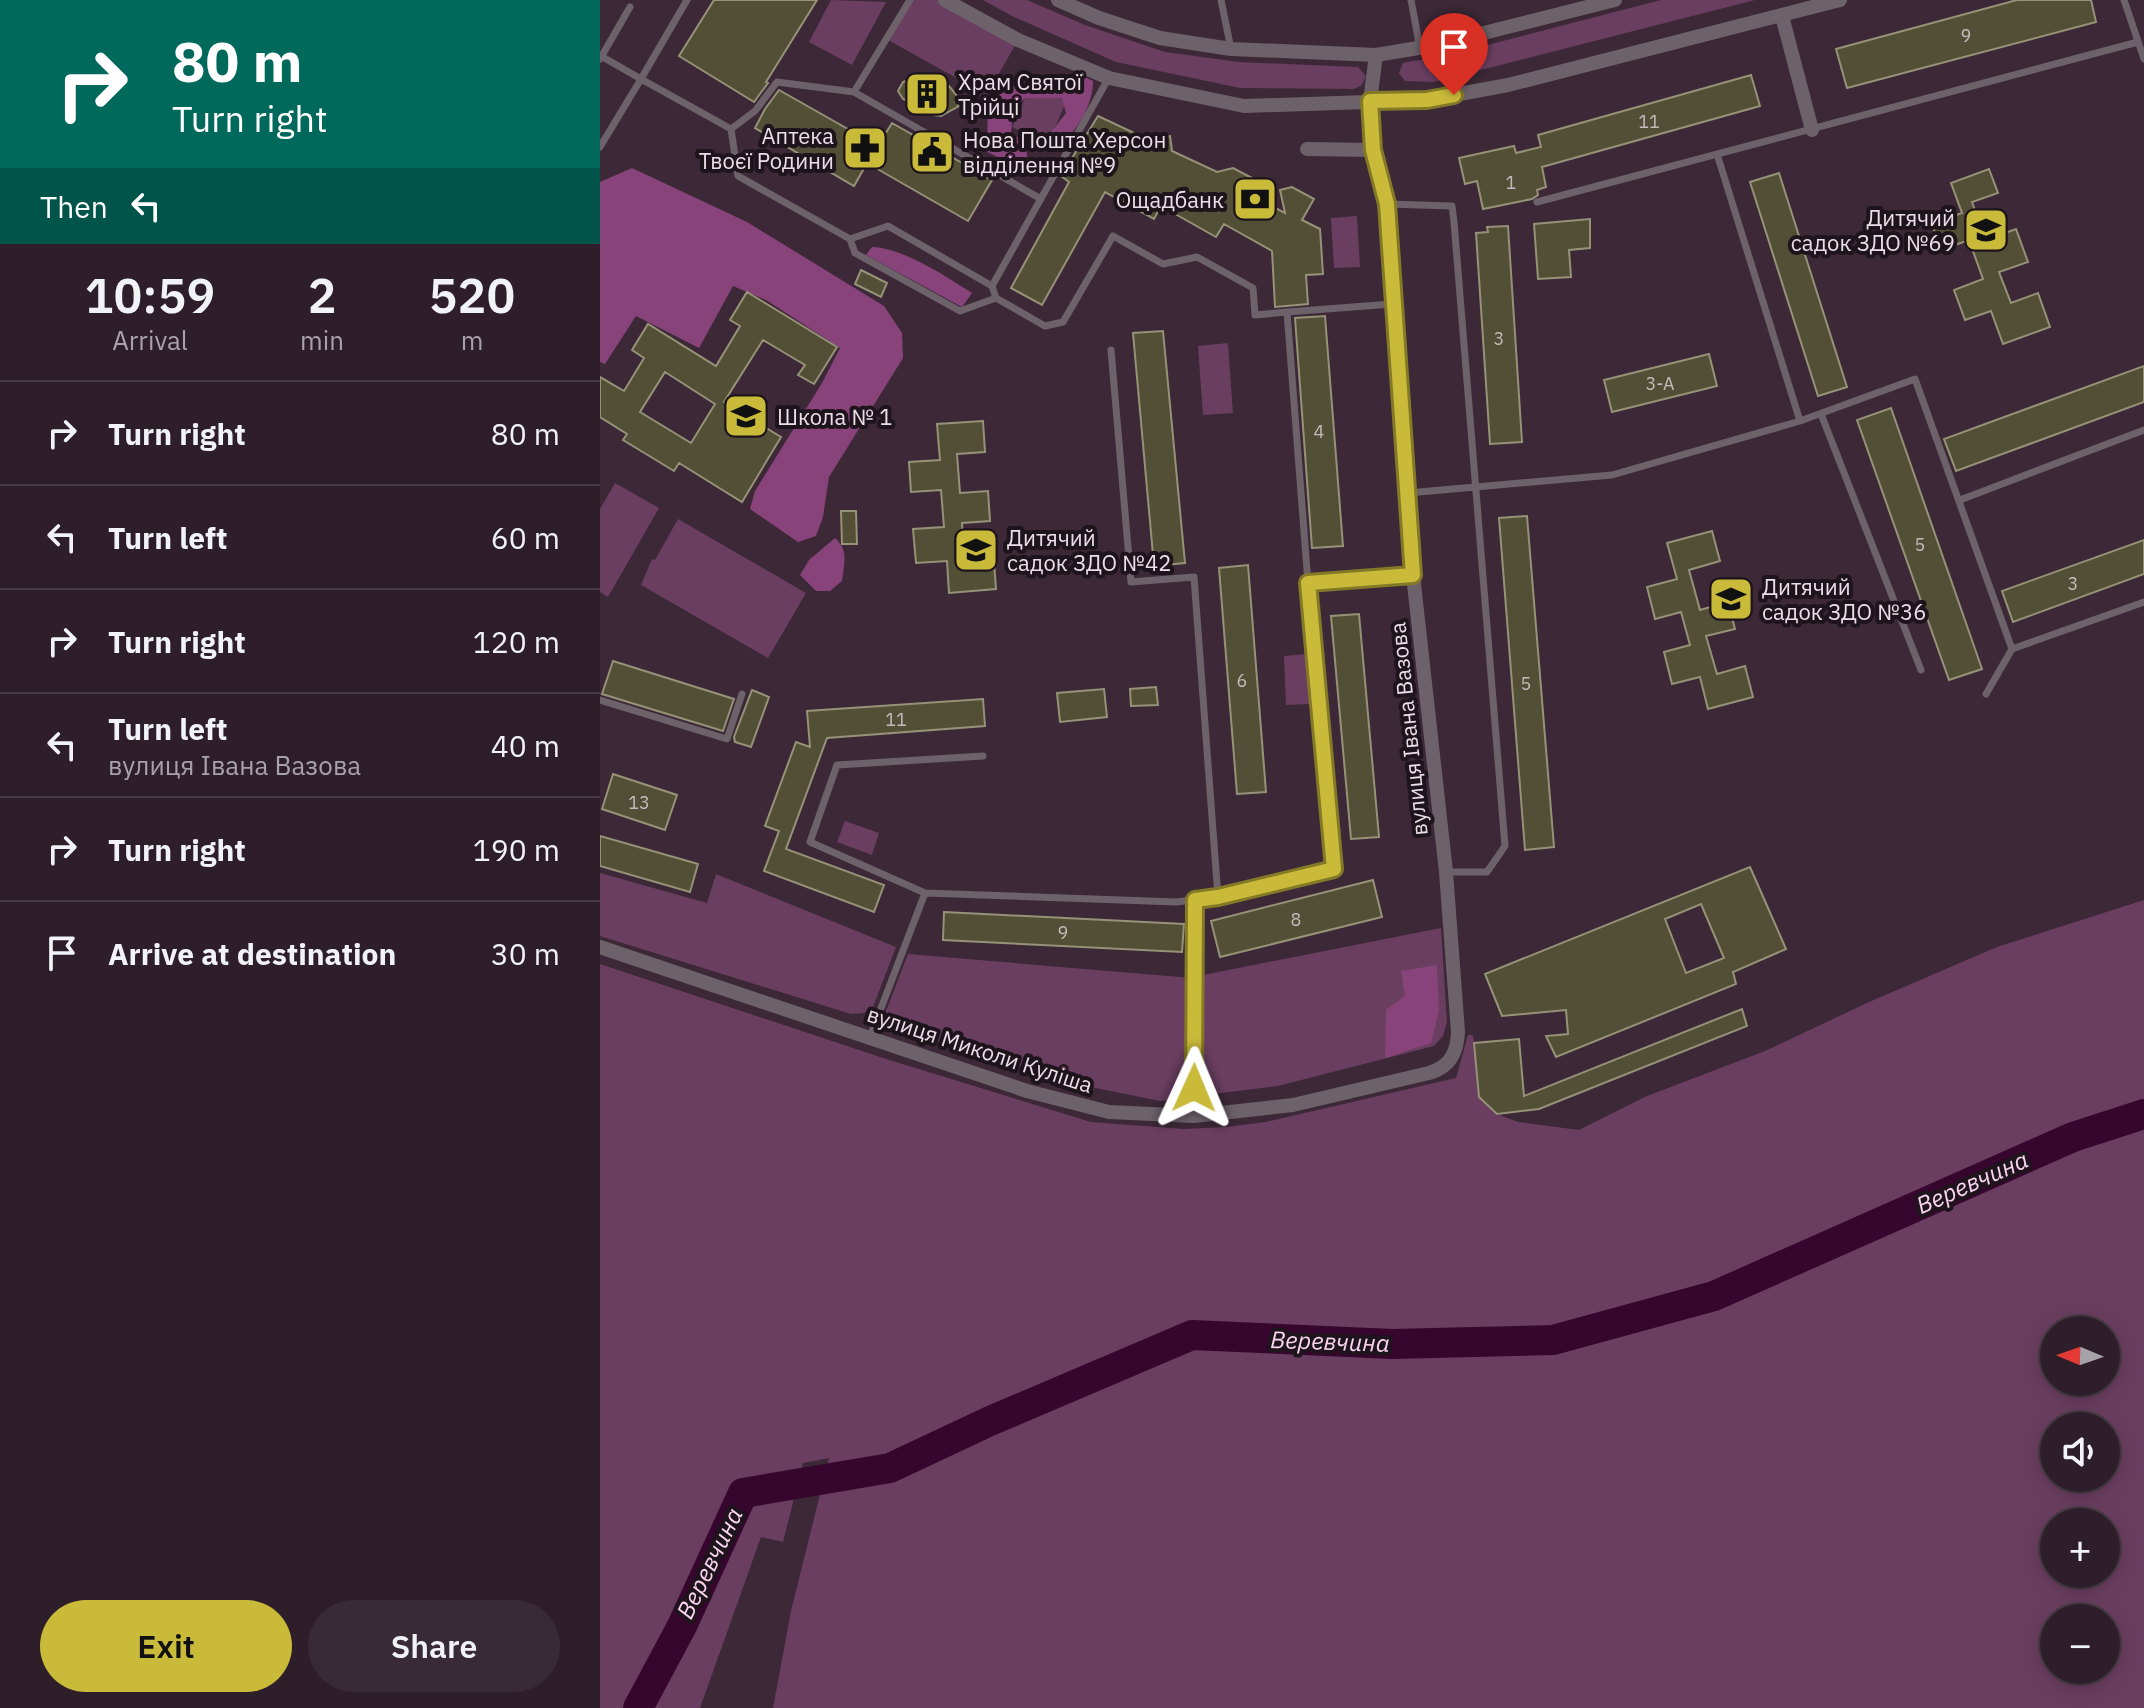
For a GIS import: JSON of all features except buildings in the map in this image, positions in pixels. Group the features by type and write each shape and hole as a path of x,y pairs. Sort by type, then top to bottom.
{"street":[{"path":"945,0 1018,40 1109,78 1244,106 1427,100 1508,85 1840,0"},
{"path":"1058,0 1099,18 1160,38 1231,49 1376,55 1420,48 1615,0"},
{"path":"1782,16 1812,130"},
{"name":"вулиця Івана Вазова","path":"1376,55 1370,101 1373,150 1387,204 1413,575 1446,872"},
{"path":"1307,149 1373,150"},
{"name":"вулиця Миколи Куліша","path":"600,947 1027,1091 1109,1112 1194,1116 1293,1105 1429,1073 1447,1065 1453,1056 1458,1032 1446,872"}],"lane":[{"path":"600,147 687,0"},
{"path":"854,92 910,0"},
{"path":"1221,0 1231,49"},
{"path":"1411,0 1420,48"},
{"path":"2124,0 2144,59"},
{"path":"630,7 601,58 731,129"},
{"path":"1537,202 2138,42"},
{"path":"992,286 1109,78"},
{"path":"731,129 755,111 777,82 854,92 1041,199"},
{"path":"731,129 738,176 850,239 855,253 960,311 996,298"},
{"path":"1717,154 1800,421"},
{"path":"1387,204 1452,206 1505,846 1487,872 1446,872"},
{"path":"850,239 888,226 992,286 996,298 1045,326 1063,322 1113,236 1163,264 1197,257 1253,288 1255,315 1392,304"},
{"path":"983,756 837,765 810,842 925,893 1161,902 1218,897 1334,869 1287,312"},
{"path":"1111,350 1131,582 1194,577 1218,897"},
{"path":"1406,493 1612,475 1800,421 1915,379 2012,649"},
{"path":"1821,414 1921,670"},
{"path":"1960,500 2144,430"},
{"path":"1308,583 1413,575"},
{"path":"1986,694 2012,649 2144,602"},
{"path":"600,700 727,739 742,694"},
{"path":"870,1037 925,893"},
{"path":"1194,1116 1195,900"}],"shaded area":[{"path":"831,0 886,2 852,65 809,42"},
{"path":"910,0 945,0 1018,40 987,95 888,40"},
{"path":"983,0 1027,0 1085,25 1165,52 1239,62 1358,67 1366,76 1362,85 1354,89 1240,88 1116,62"},
{"path":"1661,0 1755,0 1434,82 1405,81 1399,73 1403,63 1441,57"},
{"path":"1078,74 1093,81 1091,98 1085,113 1065,142 1044,141 1066,113 1062,98 1025,98 1013,111 1011,133 1026,143 1027,156 1021,162 1008,162 987,152 988,101 1016,85 1066,83"},
{"path":"1031,85 1067,100 1048,143 1012,127"},
{"path":"632,168 747,222 884,306 902,333 903,358 829,477 823,517 816,536 798,542 750,509 755,491 822,383 840,348 766,300 733,286 699,348 636,316 605,364 600,362 600,182"},
{"path":"1357,216 1360,267 1334,268 1331,218"},
{"path":"872,247 911,258 972,293 962,307 866,255"},
{"path":"1228,343 1233,413 1203,415 1198,346"},
{"path":"615,483 659,508 608,597 600,592 600,509"},
{"path":"678,519 806,593 768,658 641,585 652,559 655,560"},
{"path":"835,538 844,552 842,581 830,591 816,591 800,575 809,560"},
{"path":"1307,654 1310,704 1286,705 1284,656"},
{"path":"845,821 879,833 872,855 837,842"},
{"path":"600,873 707,903 716,874 896,947 873,1007 864,1013 851,1014 600,936"},
{"path":"2144,900 2144,1708 773,1708 791,1611 829,1458 803,1463 783,1542 761,1537 700,1708 600,1708 600,964 883,1058 1091,1122 1184,1129 1266,1122 1456,1078 1468,1035 1473,1035 1479,1097 1497,1114 1518,1122 1579,1130 1647,1096 1765,1051 1997,947"},
{"path":"1441,928 1447,1022 1443,1036 1434,1046 1278,1086 1205,1095 1198,1087 1203,975"},
{"path":"908,954 1192,978 1189,1090 1183,1100 1160,1101 1081,1085 900,1030 888,1021 886,1011"},
{"path":"1437,965 1439,1011 1431,1043 1385,1058 1386,1010 1405,996 1401,971"}],"waterway":[{"name":"Веревчина","path":"638,1708 682,1626 743,1493 890,1468 990,1421 1192,1335 1392,1344 1553,1340 1714,1296 2073,1137 2144,1114"}],"place":[{"name":"Храм Святої Трійці","path":"927,94"},
{"name":"Аптека Твоєї Родини","path":"865,148"},
{"name":"Нова Пошта Херсон відділення №9","path":"932,152"},
{"name":"Ощадбанк","path":"1255,199"},
{"name":"Дитячий садок ЗДО №69","path":"1986,230"},
{"name":"Школа № 1","path":"746,416"},
{"name":"Дитячий садок ЗДО №42","path":"976,550"},
{"name":"Дитячий садок ЗДО №36","path":"1731,599"}],"route":[{"path":"1194,1088 1195,900 1334,869 1308,583 1413,575 1387,204 1373,150 1370,101 1427,100 1454,95"}]}
